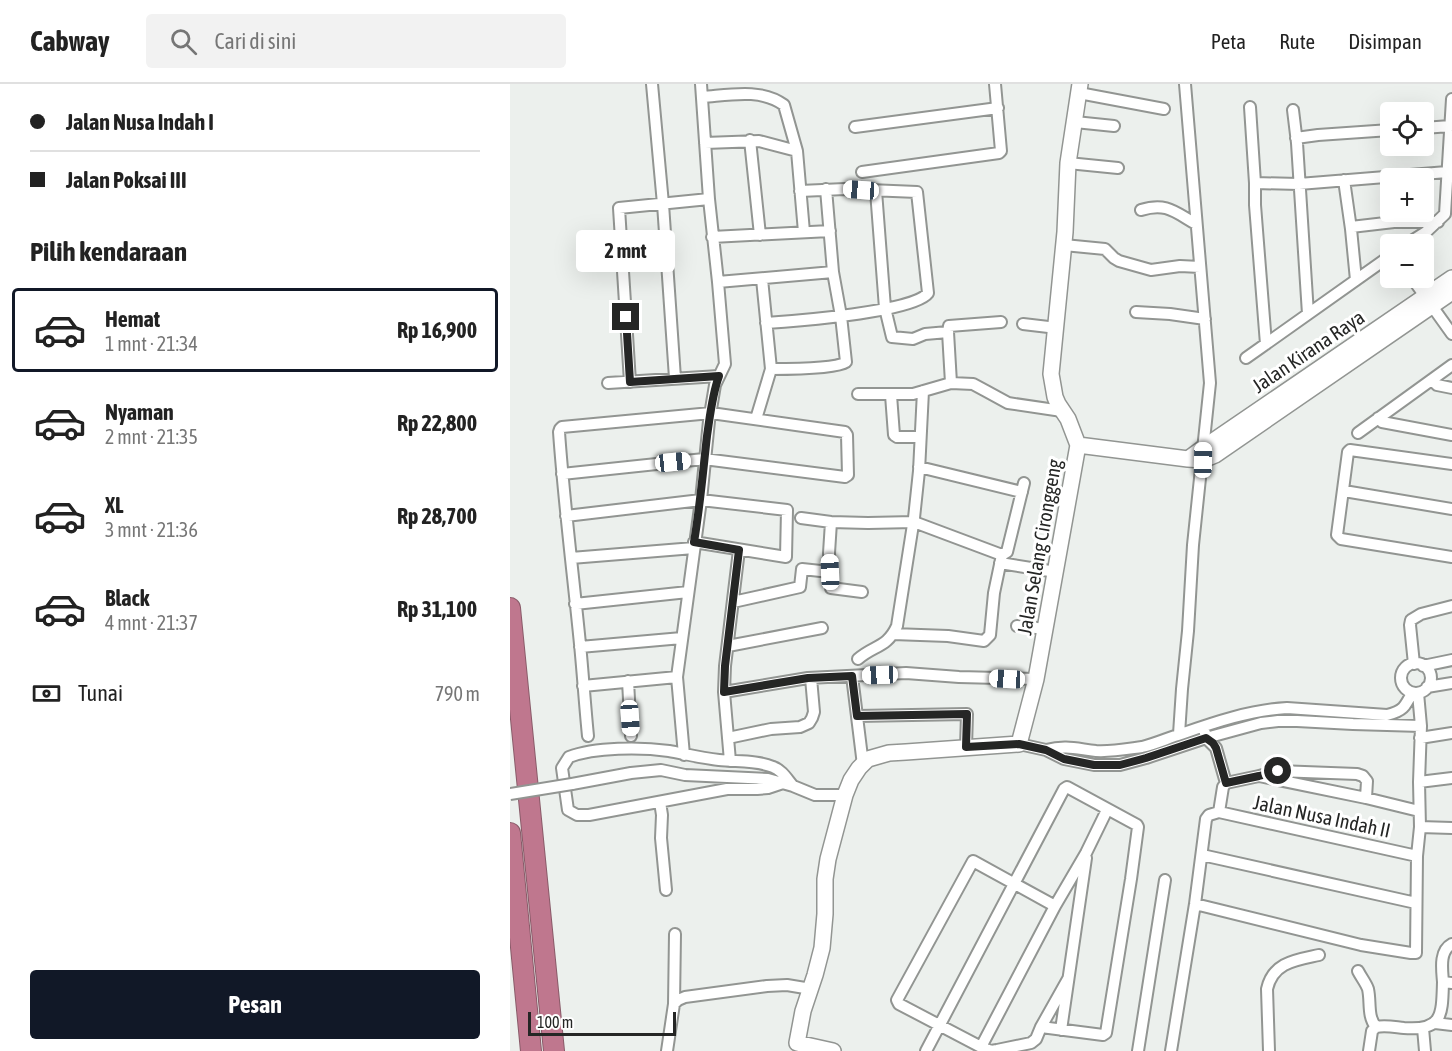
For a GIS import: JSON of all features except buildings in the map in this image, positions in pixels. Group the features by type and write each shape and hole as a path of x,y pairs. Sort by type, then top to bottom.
{"highway":[{"path":"510,608 554,1051"},
{"path":"510,833 531,1051"}],"street":[{"path":"652,84 675,378"},
{"path":"684,755 677,677 711,412 716,385 725,364 712,237 701,84"},
{"path":"862,172 998,154 1001,151 995,84"},
{"path":"1179,734 1198,455 1210,382 1185,84"},
{"path":"1164,109 1080,88 1068,163 1064,245 1051,374 1054,397 1068,419 1078,445 1198,455"},
{"path":"703,98 738,94 762,95 782,104 797,151 804,232"},
{"path":"1421,234 1438,222 1446,212 1452,99"},
{"path":"1250,107 1266,344"},
{"path":"855,127 998,108"},
{"path":"1293,110 1308,314"},
{"path":"1075,122 1114,126"},
{"path":"1434,127 1450,126"},
{"path":"1296,138 1380,131"},
{"path":"705,143 750,140 797,151"},
{"path":"750,140 760,235"},
{"path":"1068,163 1118,168"},
{"path":"1255,183 1299,184 1447,172"},
{"path":"1344,180 1356,280"},
{"path":"771,369 819,367 846,362 833,272 826,189"},
{"path":"766,323 841,316 909,304 926,296 928,291 918,192 845,189 800,191"},
{"path":"876,191 885,308 892,337 913,339 924,334 948,332"},
{"path":"630,382 618,210 621,207 709,199"},
{"path":"1141,210 1166,207 1196,224"},
{"path":"1351,227 1394,222 1438,222"},
{"path":"712,237 830,231"},
{"path":"1064,245 1106,249 1119,261 1151,270 1180,266 1200,267"},
{"path":"1246,358 1380,263"},
{"path":"718,282 833,272"},
{"name":"Jalan Kirana Raya","path":"1198,455 1215,455 1226,448 1429,301 1452,278"},
{"path":"756,419 771,369 762,279"},
{"path":"1419,288 1452,334"},
{"name":"Jalan Kirana Raya","path":"1429,301 1452,292"},
{"path":"1136,312 1205,319"},
{"path":"951,383 948,328 951,325 1000,322"},
{"path":"1023,324 1057,328"},
{"path":"1358,433 1452,365"},
{"path":"609,383 719,376"},
{"path":"1431,380 1437,385 1452,388"},
{"path":"858,394 914,394 951,383 973,384 1008,403 1062,411"},
{"path":"858,659 888,640 893,634 898,619 914,522 923,391"},
{"path":"891,395 894,435 897,438 920,437"},
{"path":"562,474 705,459 847,477 847,435 845,432 711,412 560,429 562,474 588,736"},
{"path":"1378,418 1382,422 1452,435"},
{"name":"Jalan Selang Cironggeng","path":"1019,744 1036,680 1078,445"},
{"path":"1452,464 1350,450 1337,535 1339,538 1452,557"},
{"path":"893,634 948,636 984,641 990,635 994,593 1001,559 1007,552 1023,488 919,467"},
{"path":"1344,491 1452,509"},
{"path":"566,516 701,500 787,510 786,557 694,545 570,558"},
{"path":"801,518 831,522 914,522 1001,559 1056,572"},
{"path":"831,522 829,545 831,588 862,592"},
{"path":"730,761 724,692 725,666 739,550"},
{"path":"733,602 800,587 802,569 830,572"},
{"path":"575,604 688,592"},
{"path":"1419,665 1410,625 1411,620 1421,614 1452,606"},
{"path":"1017,626 1046,629"},
{"path":"728,646 822,628"},
{"path":"580,647 682,638"},
{"path":"1452,660 1407,666 1401,677 1402,685 1408,691 1419,691 1452,683"},
{"path":"1046,750 1064,746 1097,751 1143,746 1262,710 1287,708 1387,715 1405,707 1430,678 1427,669 1419,665"},
{"path":"724,692 811,678 906,673 1036,680"},
{"path":"852,676 863,765"},
{"path":"583,686 677,677"},
{"path":"728,738 771,729 800,727 809,723 814,712 811,678"},
{"path":"628,681 631,736"},
{"path":"1195,904 1361,945 1411,954 1417,951 1416,903 1420,827 1421,726 1419,691"},
{"path":"857,716 967,714 966,747"},
{"path":"833,1051 796,1047 803,1011 822,948 828,859 851,780 868,759 888,753 1019,744 1046,750 1064,759 1094,765 1120,765 1261,723 1278,721 1421,726"},
{"path":"1203,726 1206,738 1216,748 1226,783"},
{"path":"1420,738 1452,733"},
{"path":"1143,746 1144,759"},
{"path":"618,748 669,751 775,767 784,774 788,785 757,789 727,789 589,815 577,815 568,810 562,768 568,757 579,753 618,748"},
{"path":"510,794 661,770 685,775 768,779 815,795 845,795"},
{"path":"1171,1051 1195,904 1206,819 1209,815 1219,812 1223,787 1226,783 1278,771 1357,774 1367,781 1366,798"},
{"path":"1259,776 1419,811"},
{"path":"1419,782 1452,778"},
{"path":"926,1051 1067,787 1138,827 1106,1033 1103,1035 1041,1027"},
{"path":"660,802 666,890"},
{"path":"981,1047 1107,810"},
{"name":"Jalan Nusa Indah II","path":"1219,812 1417,856"},
{"path":"1420,827 1452,828"},
{"path":"1061,1030 1086,853"},
{"path":"1202,855 1416,903"},
{"path":"1055,906 973,861 897,1000 899,1004 991,1051 1031,1043 1036,1039 1068,979"},
{"path":"1137,1051 1165,880"},
{"path":"668,1051 674,1004 675,934"},
{"path":"1435,1023 1440,1015 1448,983 1442,961 1446,947 1452,944"},
{"path":"1269,1051 1267,988 1269,979 1277,969 1289,963 1319,955"},
{"path":"1358,971 1367,987 1370,1015 1376,1027"},
{"path":"674,1004 685,997 766,986 787,985 811,989"},
{"path":"1369,1051 1372,1031 1376,1027 1423,1028 1435,1023 1452,1025"},
{"path":"1423,1028 1425,1051"}],"route":[{"path":"626,317 630,382 719,376 709,421 694,542 739,550 724,692 808,678 852,676 857,716 967,714 966,747 1019,744 1046,750 1064,759 1094,765 1120,765 1206,738 1216,748 1226,783 1278,771"}]}
